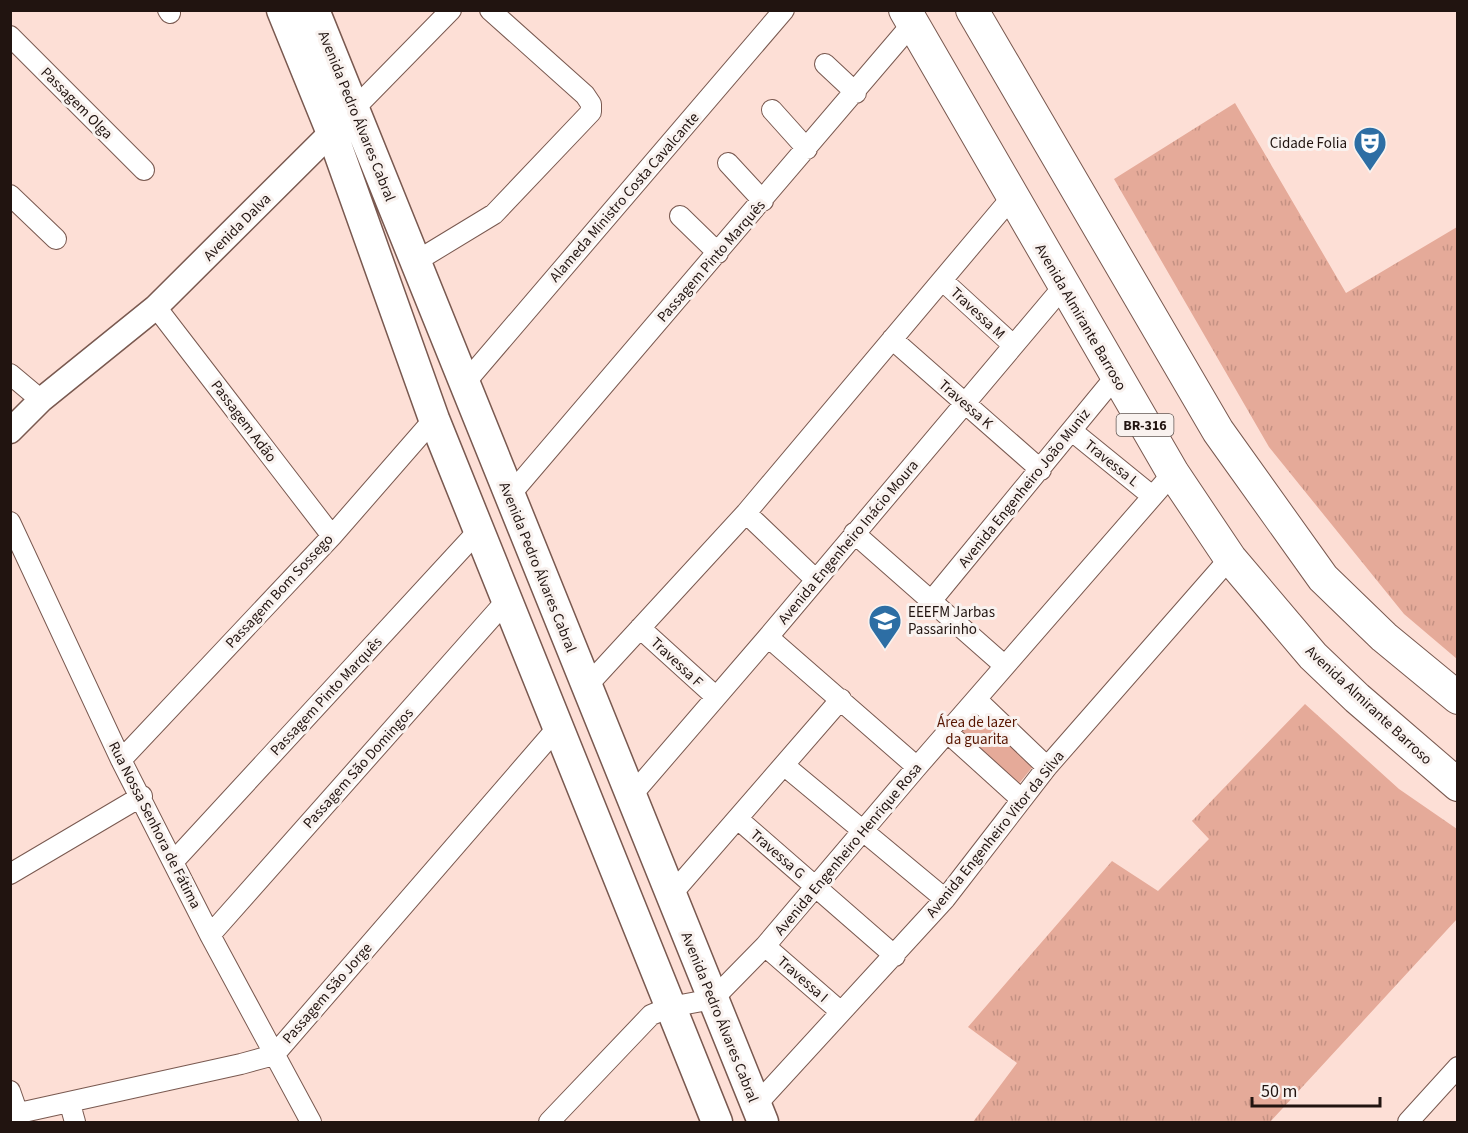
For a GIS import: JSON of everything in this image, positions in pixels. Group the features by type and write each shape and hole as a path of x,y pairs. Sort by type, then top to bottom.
{"highway":[{"path":"972,10 1225,440 1323,578 1384,637 1458,698"},
{"name":"Avenida Almirante Barroso","path":"909,17 1063,287 1173,473 1230,558 1313,656 1357,698 1458,785"}],"main road":[{"name":"Avenida Pedro Álvares Cabral","path":"282,10 332,133 434,419 717,1122"},
{"name":"Avenida Pedro Álvares Cabral","path":"314,10 759,1114"}],"street":[{"name":"Avenida Dalva","path":"10,431 41,400 156,307 332,133 451,10"},
{"path":"415,262 494,214 591,112 591,104 585,95 490,10"},
{"name":"Alameda Ministro Costa Cavalcante","path":"464,384 784,10"},
{"name":"Passagem Pinto Marquês","path":"509,496 856,93 909,17"},
{"name":"Passagem Olga","path":"10,36 144,170"},
{"path":"825,64 856,93"},
{"path":"772,110 807,149"},
{"path":"728,163 763,201"},
{"path":"10,195 56,238"},
{"path":"586,687 746,513 1012,197"},
{"path":"680,216 718,253"},
{"name":"Travessa M","path":"943,281 1013,345"},
{"name":"Avenida Engenheiro Inácio Moura","path":"631,796 1063,287"},
{"name":"Passagem Adão","path":"156,307 332,536"},
{"name":"Travessa K","path":"892,339 1041,470"},
{"path":"10,374 41,400"},
{"name":"Avenida Engenheiro João Muniz","path":"932,600 1116,376"},
{"name":"Passagem Bom Sossego","path":"121,760 332,536 434,419"},
{"name":"Travessa L","path":"1072,431 1152,496"},
{"name":"Avenida Engenheiro Henrique Rosa","path":"713,999 765,946 816,888 917,766 1173,473"},
{"path":"746,513 815,579"},
{"name":"Rua Nossa Senhora de Fátima","path":"10,522 121,760 142,796 210,935 310,1122"},
{"name":"Passagem Pinto Marquês","path":"173,862 479,530"},
{"path":"854,533 1005,666"},
{"name":"Avenida Engenheiro Vitor da Silva","path":"759,1114 841,1012 895,956 945,899 1047,767 1230,558"},
{"name":"Passagem São Domingos","path":"210,935 507,600"},
{"name":"Travessa F","path":"640,628 715,696"},
{"path":"768,637 917,766"},
{"path":"670,896 739,820 841,699"},
{"path":"977,700 1047,767"},
{"name":"Passagem São Jorge","path":"14,1115 73,1113 274,1055 558,727"},
{"path":"948,733 1021,799"},
{"path":"785,766 862,833 945,899"},
{"path":"10,874 142,796"},
{"name":"Travessa G","path":"739,820 895,956"},
{"name":"Travessa I","path":"765,946 841,1012"},
{"path":"549,1122 627,1037 651,1015 670,1007 713,999"},
{"path":"1408,1122 1458,1067"},
{"path":"10,1091 14,1115"}],"green space":[{"path":"1235,103 1346,293 1457,227 1457,659 1404,614 1269,447 1114,179"},
{"path":"1305,704 1399,789 1457,829 1457,919 1270,1122 973,1122 1017,1063 968,1027 1112,861 1158,891 1209,839 1192,821"},
{"name":"Área de lazer da guarita","path":"975,708 1035,764 1017,786 956,733"}],"place":[{"name":"Cidade Folia","path":"1370,172"},
{"name":"EEEFM Jarbas Passarinho","path":"885,650"}]}
